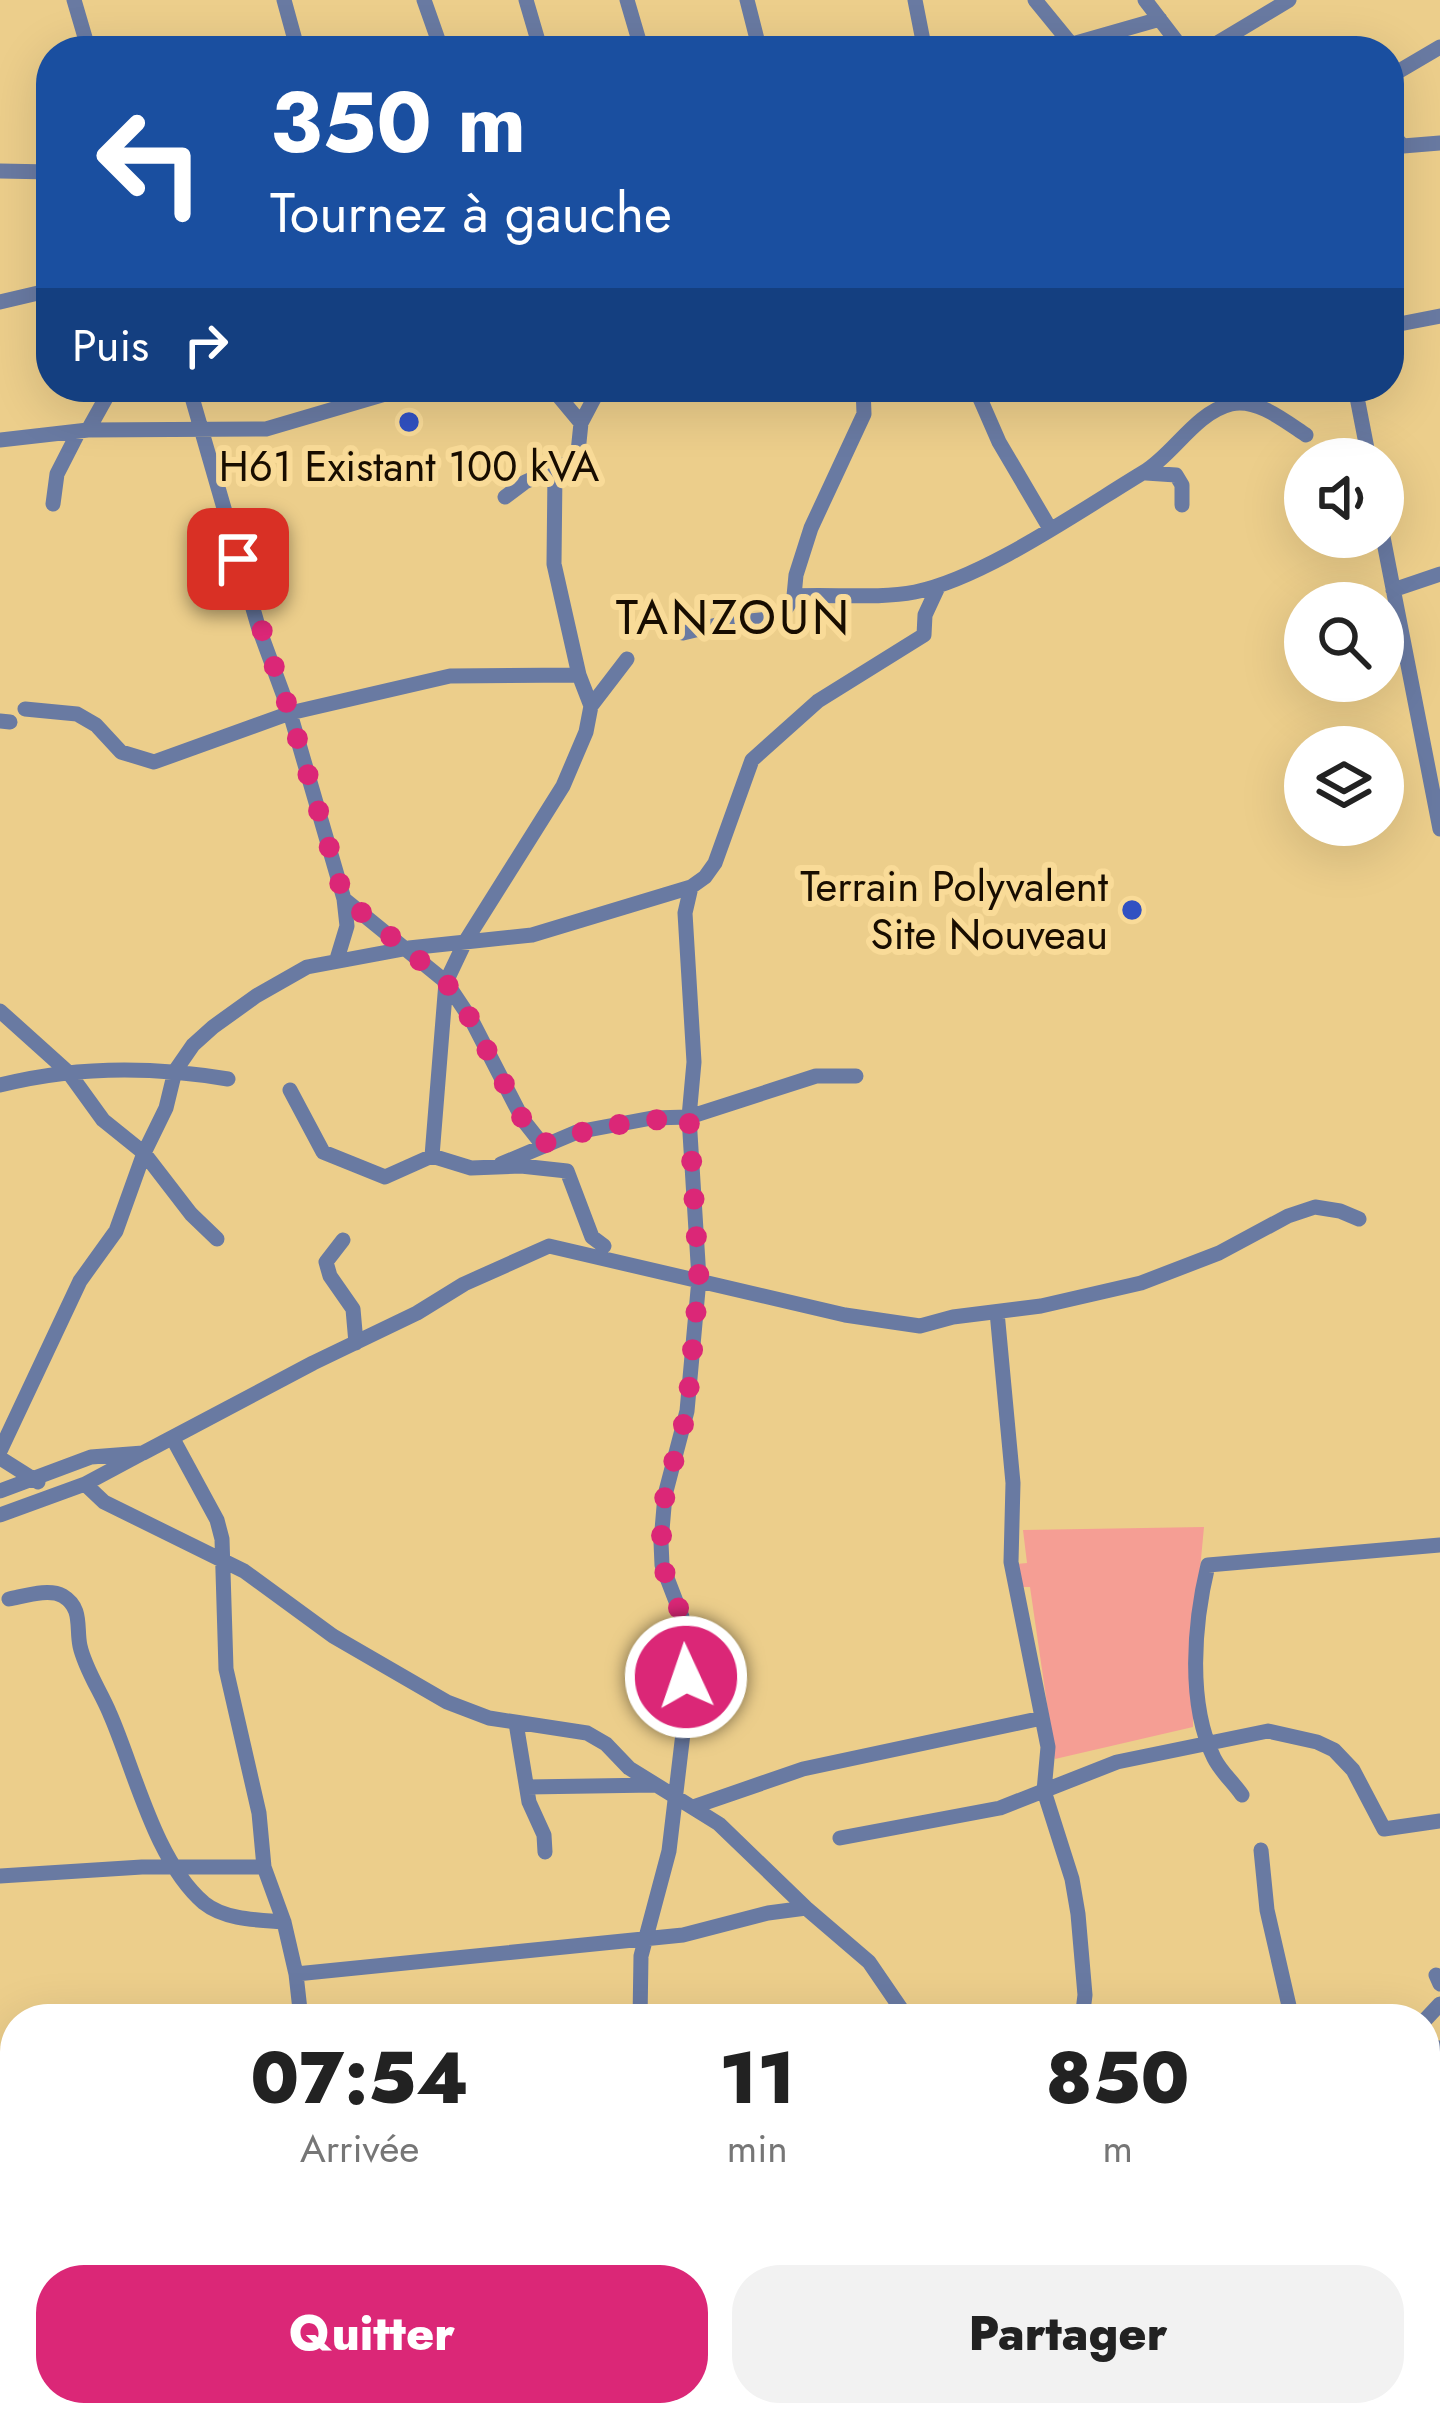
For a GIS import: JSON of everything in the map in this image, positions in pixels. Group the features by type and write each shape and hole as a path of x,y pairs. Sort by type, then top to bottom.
{"street":[{"path":"74,0 85,36"},
{"path":"284,0 294,36"},
{"path":"424,0 437,36"},
{"path":"526,0 537,36"},
{"path":"627,0 638,36"},
{"path":"747,0 756,36"},
{"path":"915,0 922,36"},
{"path":"1035,0 1064,36"},
{"path":"1145,0 1173,36"},
{"path":"1229,36 1289,0"},
{"path":"1099,36 1160,19"},
{"path":"1404,68 1440,47"},
{"path":"1404,146 1440,143"},
{"path":"0,171 36,172"},
{"path":"0,302 36,294"},
{"path":"1404,323 1440,316"},
{"path":"53,504 57,474 102,402"},
{"path":"193,402 344,898 347,926 337,959"},
{"path":"197,421 201,402"},
{"path":"2,435 197,421 266,429 358,402"},
{"path":"563,402 581,424"},
{"path":"505,497 525,482 555,471 578,452 581,424 592,402"},
{"path":"682,633 780,618 794,596 811,528 864,414 864,402"},
{"path":"982,402 999,442 1049,527"},
{"path":"1358,402 1365,438"},
{"path":"794,596 884,596 962,579 1143,473 1208,416 1235,403 1279,416 1306,435"},
{"path":"555,471 554,564 579,675 592,706"},
{"path":"1143,473 1176,476 1182,485 1182,505"},
{"path":"1404,586 1440,574"},
{"path":"60,1494 0,1454 80,1281 116,1231 166,1108 175,1071 193,1045 256,995 308,968 337,959 548,931 691,887 716,863 752,760 829,693 924,635 925,615 938,586"},
{"path":"1404,642 1440,829"},
{"path":"432,1156 446,982 465,942 563,786 592,706 627,659"},
{"path":"25,709 77,714 96,725 121,752 154,762 290,713 450,676 579,675"},
{"path":"1419,714 1440,709"},
{"path":"639,2004 638,1977 645,1939 669,1852 686,1708 682,1617 662,1565 661,1542 665,1495 687,1411 699,1279 689,1118 694,1062 685,913 691,887"},
{"path":"344,898 446,982 472,1021 523,1120 542,1144"},
{"path":"0,1011 69,1073 103,1120 144,1153 191,1214 217,1239"},
{"path":"0,1084 145,1068 228,1079"},
{"path":"493,1168 542,1144 619,1124 689,1118 816,1076 856,1076"},
{"path":"290,1090 313,1138 331,1158 385,1177 432,1156 471,1168 567,1171 592,1237 604,1246"},
{"path":"0,1515 85,1484 483,1275 549,1246 845,1316 920,1326 1141,1283 1315,1208 1359,1219"},
{"path":"343,1240 326,1262 353,1310 356,1343"},
{"path":"997,1312 1013,1483 1011,1562 1048,1747 1045,1791 1078,1914 1084,2004"},
{"path":"173,1439 217,1520 224,1563 226,1669 259,1813 265,1867 284,1922 299,2004"},
{"path":"0,1491 104,1454 143,1453"},
{"path":"85,1484 97,1498 244,1571 333,1636 447,1702 516,1723 587,1733 718,1824 869,1962 898,2004"},
{"path":"1242,1795 1216,1762 1199,1708 1198,1657 1208,1565 1440,1545"},
{"path":"9,1599 48,1593 61,1594 71,1603 81,1650 152,1820 177,1868 205,1903 226,1914 284,1922"},
{"path":"693,1807 802,1769 1042,1718"},
{"path":"516,1723 545,1852"},
{"path":"840,1838 1000,1808 1117,1762 1268,1731 1334,1750 1353,1770 1384,1829 1440,1821"},
{"path":"527,1786 655,1784"},
{"path":"1262,1850 1267,1910 1289,2004"},
{"path":"0,1876 265,1867"},
{"path":"296,1974 683,1935 806,1908"}],"shaded area":[{"path":"1204,1527 1193,1644 1193,1727 1055,1759 1030,1587 1018,1587 1015,1564 1027,1563 1023,1530"}],"place":[{"name":"H61 Existant 100 kVA","path":"409,422"},
{"name":"Terrain Polyvalent Site Nouveau","path":"1132,910"}],"district":[{"name":"TANZOUN","path":"734,617"}],"route":[{"path":"238,559 290,713 344,898 446,982 472,1021 523,1120 542,1144 577,1132 652,1118 689,1118 699,1279 685,1429 669,1476 661,1542 662,1565 682,1617 686,1677"}]}
